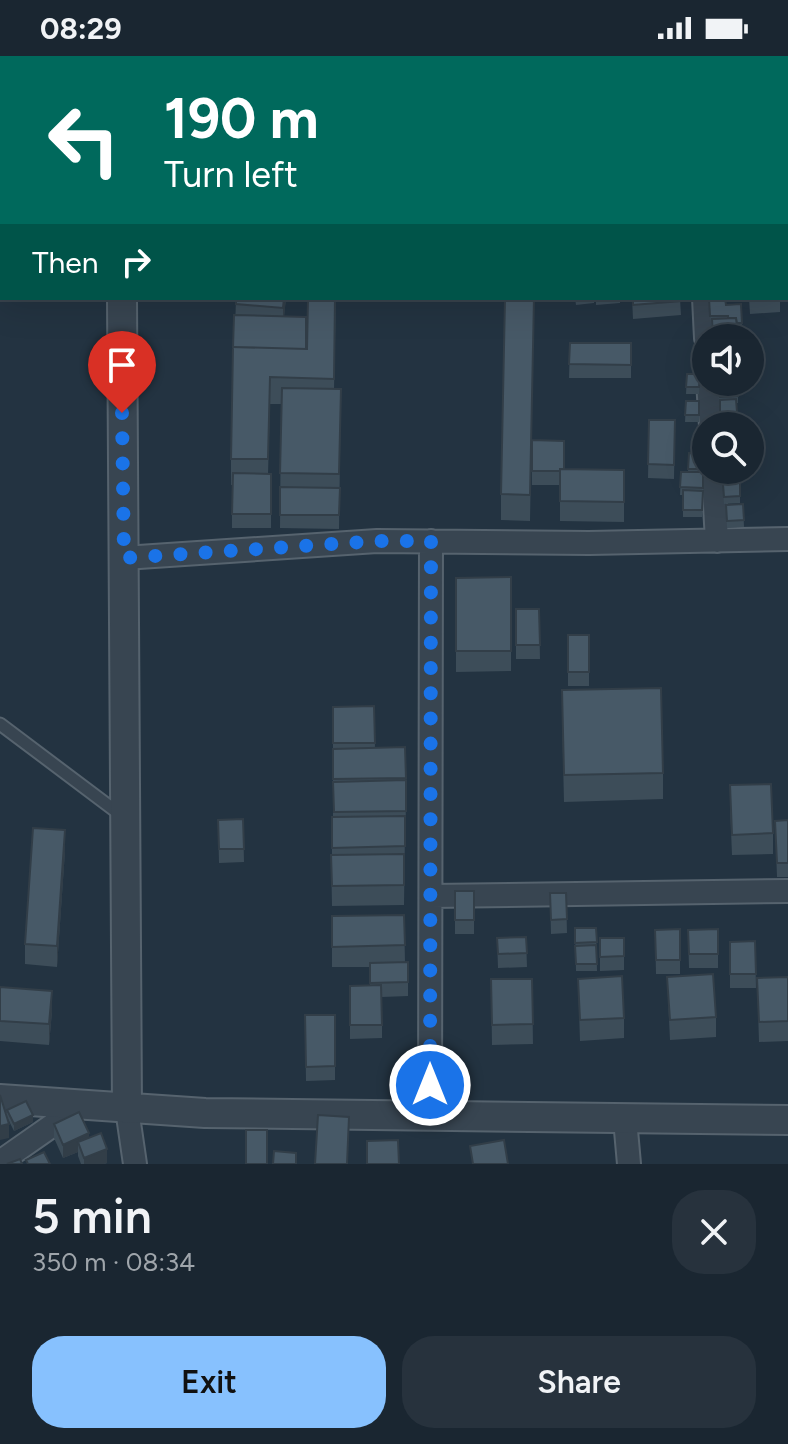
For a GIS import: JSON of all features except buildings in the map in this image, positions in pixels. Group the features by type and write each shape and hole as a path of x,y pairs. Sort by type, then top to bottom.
{"street":[{"path":"122,300 127,1109 135,1164"},
{"path":"704,300 705,324"},
{"path":"714,484 717,541"},
{"path":"124,558 377,541 589,543 788,539"},
{"path":"430,1116 431,541"},
{"path":"431,896 788,891"},
{"path":"0,1099 205,1113 788,1120"},
{"path":"0,1162 80,1106"},
{"path":"625,1119 629,1164"}],"lane":[{"path":"0,724 123,817"}],"route":[{"path":"122,413 124,558 377,541 431,541 430,1085"}]}
